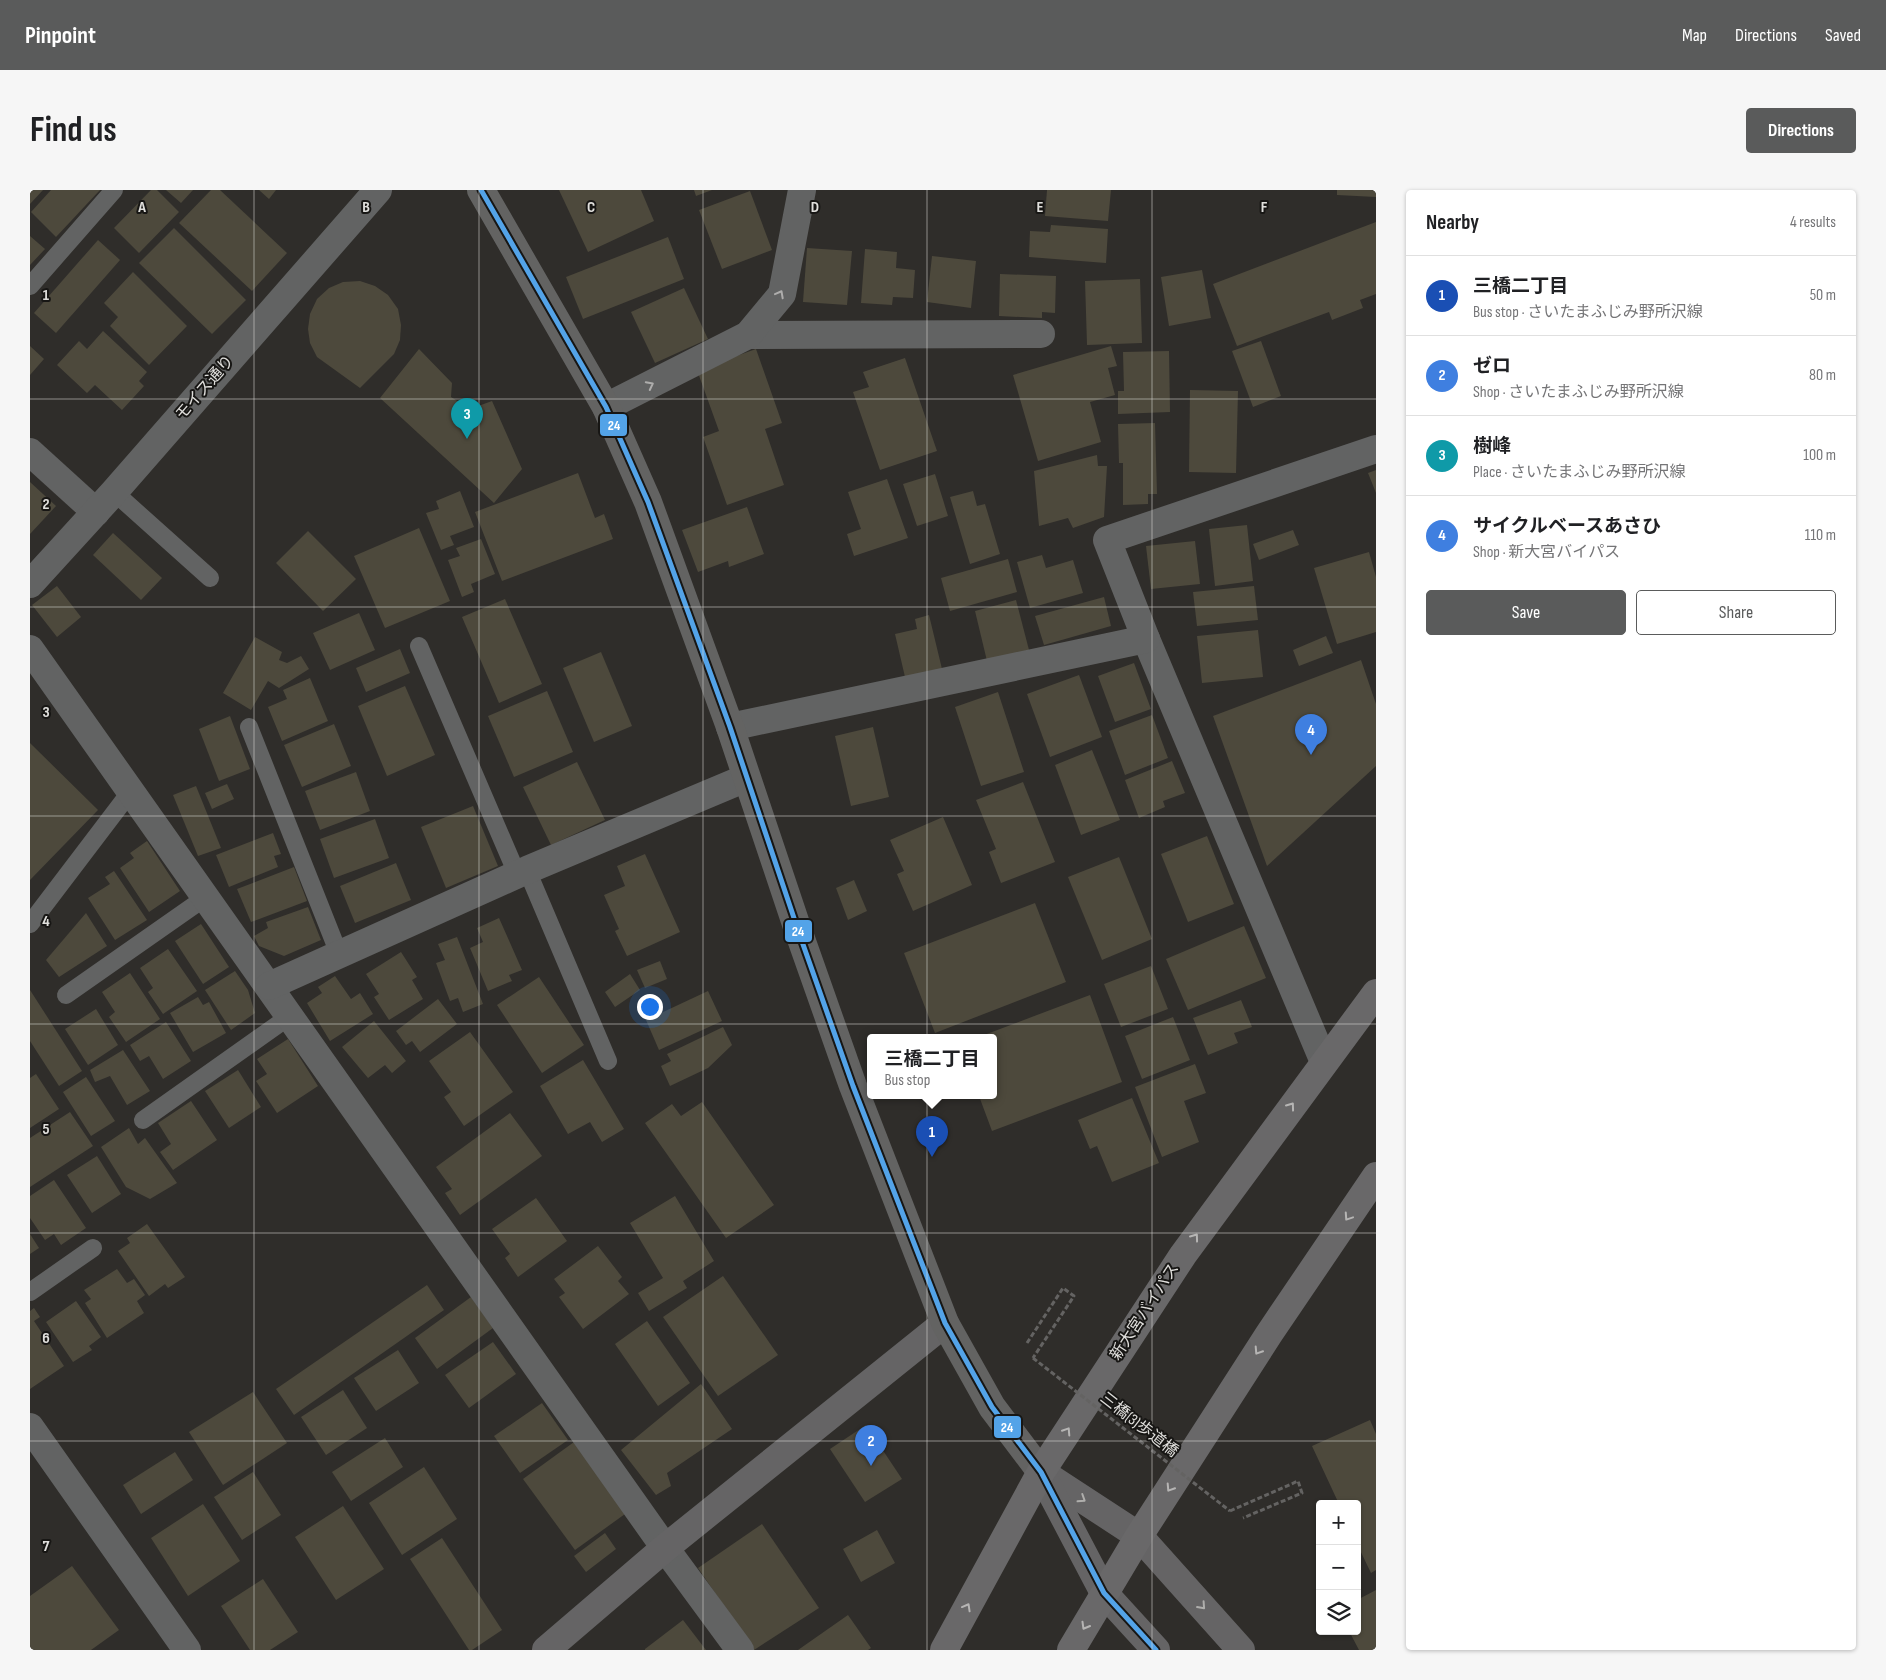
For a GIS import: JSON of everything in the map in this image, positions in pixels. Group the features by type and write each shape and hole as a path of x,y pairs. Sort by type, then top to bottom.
{"highway":[{"name":"新大宮バイパス","path":"944,1650 1041,1472 1183,1255 1376,992"},
{"path":"1071,1650 1139,1536 1269,1334 1375,1184"}],"main road":[{"path":"481,190 606,408 648,502 730,728 853,1086 945,1322 992,1407 1041,1472"}],"street":[{"name":"モイス通り","path":"30,584 105,502 378,190"},
{"path":"606,408 748,335 782,294 802,190"},
{"path":"748,335 1041,334"},
{"path":"1324,1062 1146,638 1107,540 1376,449"},
{"path":"30,452 105,502"},
{"path":"730,728 1146,638"},
{"path":"30,649 665,1548 740,1650"},
{"path":"269,986 522,872 746,778"},
{"path":"546,1650 665,1548 945,1322"},
{"path":"30,1427 187,1650"},
{"path":"1041,1472 1139,1536 1241,1650"},
{"path":"1041,1472 1104,1593 1156,1650"}],"lane":[{"path":"30,286 114,190"},
{"path":"105,502 210,578"},
{"path":"419,646 608,1061"},
{"path":"249,727 339,954"},
{"path":"30,924 131,791"},
{"path":"66,995 206,897"},
{"path":"143,1120 290,1016"},
{"path":"30,1292 93,1248"}],"path":[{"name":"三橋(3)歩道橋","path":"1027,1343 1063,1288 1074,1296 1033,1358 1230,1511 1298,1481 1302,1493 1243,1518"}],"building":[{"path":"30,190 43,190 30,204"},
{"path":"51,190 100,190 56,237 31,212"},
{"path":"151,190 157,190 179,212 139,253 114,228"},
{"path":"166,190 193,190 181,203"},
{"path":"211,190 220,190 287,253 252,291 179,223"},
{"path":"259,190 276,190 269,199"},
{"path":"559,190 641,190 654,221 588,252"},
{"path":"694,190 712,190 696,196"},
{"path":"1047,190 1111,190 1108,221 1045,216"},
{"path":"1337,190 1376,190 1376,197 1337,195"},
{"path":"750,191 772,250 722,269 699,210"},
{"path":"1376,222 1376,294 1360,300 1363,308 1332,320 1329,312 1237,346 1213,284"},
{"path":"1051,225 1108,229 1106,263 1029,257 1030,231 1050,232"},
{"path":"174,228 246,300 212,334 139,263"},
{"path":"30,236 45,249 30,265"},
{"path":"668,237 684,279 583,319 566,277"},
{"path":"98,240 120,260 56,333 34,313"},
{"path":"807,248 852,251 847,305 803,302"},
{"path":"865,249 897,252 896,268 915,270 913,298 893,297 892,305 861,303"},
{"path":"932,256 976,261 971,308 927,302"},
{"path":"1202,270 1211,318 1169,326 1161,277"},
{"path":"133,272 187,326 149,365 110,326 118,317 104,303"},
{"path":"1000,274 1056,276 1055,313 1042,312 1042,318 999,316"},
{"path":"1140,279 1142,343 1087,345 1085,281"},
{"path":"360,281 375,286 388,295 398,309 401,325 400,340 394,354 360,388 317,357 310,343 308,329 310,314 317,299 329,288 343,282"},
{"path":"684,288 708,339 655,363 631,312"},
{"path":"103,331 147,372 139,381 144,386 122,410 95,385 87,393 57,365 79,341 87,349"},
{"path":"1261,341 1281,396 1253,407 1232,351"},
{"path":"30,346 44,359 30,375"},
{"path":"1111,346 1117,366 1108,368 1115,395 1090,402 1101,442 1038,461 1013,375"},
{"path":"419,349 452,383 451,397 470,409 492,401 522,469 494,503 380,398"},
{"path":"756,349 782,423 765,429 784,485 727,505 703,437 719,431 697,370"},
{"path":"1169,351 1170,412 1118,414 1118,391 1124,391 1123,352"},
{"path":"905,358 937,451 880,470 853,392 869,387 863,372"},
{"path":"1190,390 1238,391 1236,473 1189,472"},
{"path":"1155,423 1157,494 1148,494 1148,504 1123,505 1123,463 1119,463 1118,424"},
{"path":"1097,455 1098,466 1107,466 1104,517 1073,528 1068,518 1039,526 1034,471"},
{"path":"1376,470 1376,493 1368,473"},
{"path":"578,473 595,518 604,514 613,539 502,581 475,512"},
{"path":"935,474 948,516 917,526 903,484"},
{"path":"887,479 908,538 854,556 847,534 861,529 848,492"},
{"path":"30,482 56,506 30,534"},
{"path":"460,491 474,527 450,536 454,545 441,550 426,513 439,509 436,501"},
{"path":"973,491 977,506 985,504 1000,554 970,564 950,497"},
{"path":"747,507 764,554 729,567 728,561 698,572 682,530"},
{"path":"1247,525 1253,581 1215,586 1209,529"},
{"path":"419,528 450,601 385,628 354,556"},
{"path":"1293,530 1299,545 1259,560 1253,544"},
{"path":"308,531 356,579 323,611 276,563"},
{"path":"113,533 162,578 141,600 93,555"},
{"path":"481,539 495,574 471,584 474,592 462,597 448,560 460,556 456,548"},
{"path":"1195,541 1200,584 1151,589 1146,546"},
{"path":"1369,552 1376,577 1376,632 1337,644 1314,568"},
{"path":"1042,555 1046,568 1073,560 1083,593 1030,608 1017,562"},
{"path":"1008,559 1017,592 950,611 941,578"},
{"path":"57,586 81,617 57,637 32,605"},
{"path":"1254,586 1258,620 1197,626 1193,592"},
{"path":"1104,597 1111,626 1044,645 1035,616"},
{"path":"505,599 542,684 499,703 462,617"},
{"path":"1016,600 1029,650 987,661 975,611"},
{"path":"359,613 375,650 330,670 313,633"},
{"path":"929,615 942,669 905,677 895,634 917,629 915,619"},
{"path":"1258,630 1263,677 1202,683 1197,636"},
{"path":"1326,636 1333,653 1299,666 1293,650"},
{"path":"255,637 282,652 279,660 287,663 301,656 309,669 279,688 268,681 251,710 223,693"},
{"path":"400,649 410,673 366,692 356,668"},
{"path":"601,652 632,726 594,742 563,668"},
{"path":"1361,660 1376,704 1376,766 1267,866 1213,716"},
{"path":"1134,663 1151,709 1115,722 1098,676"},
{"path":"1079,675 1102,737 1050,757 1027,694"},
{"path":"310,678 328,721 282,741 268,707 287,699 283,690"},
{"path":"405,686 435,755 387,776 358,706"},
{"path":"547,691 573,752 514,777 488,716"},
{"path":"998,692 1024,772 981,786 955,707"},
{"path":"1152,715 1168,758 1125,775 1109,731"},
{"path":"230,716 250,769 219,781 199,729"},
{"path":"334,724 351,766 302,787 284,745"},
{"path":"873,727 889,797 851,806 835,736"},
{"path":"30,743 98,810 30,880"},
{"path":"1092,750 1120,820 1081,835 1055,765"},
{"path":"1172,761 1185,793 1163,801 1165,807 1139,818 1125,780"},
{"path":"577,762 605,820 551,845 523,787"},
{"path":"356,772 370,811 320,830 305,791"},
{"path":"1023,782 1055,862 1001,883 989,852 996,849 976,800"},
{"path":"227,784 234,799 212,809 205,793"},
{"path":"196,786 221,848 198,856 173,795"},
{"path":"473,806 498,866 446,888 421,827"},
{"path":"943,817 972,885 913,911 897,874 904,871 890,840"},
{"path":"375,819 389,858 334,878 320,839"},
{"path":"273,833 281,854 274,856 278,867 229,887 216,855"},
{"path":"1207,836 1234,904 1188,922 1161,854"},
{"path":"147,841 180,891 149,912 120,868 134,858 130,853"},
{"path":"645,854 680,932 627,956 615,931 619,929 604,895 625,886 617,866"},
{"path":"1119,857 1152,939 1102,960 1068,877"},
{"path":"396,863 411,900 355,923 340,886"},
{"path":"294,867 307,901 251,922 237,889"},
{"path":"114,871 147,920 115,940 88,898 110,884 105,877"},
{"path":"854,880 867,911 848,920 836,888"},
{"path":"1035,903 1066,982 935,1033 904,953"},
{"path":"308,907 321,940 284,956 259,946 254,936 268,928 266,922"},
{"path":"86,913 107,946 59,977 46,960"},
{"path":"499,918 522,970 509,975 512,981 488,991 470,948 483,942 477,928"},
{"path":"201,924 229,967 203,984 175,941"},
{"path":"1244,926 1266,978 1188,1010 1166,959"},
{"path":"457,937 483,1004 463,1012 458,998 450,1001 436,963 445,960 438,944"},
{"path":"168,949 197,991 163,1014 148,992 153,988 140,968"},
{"path":"401,952 417,977 412,980 423,999 389,1020 374,997 379,994 366,974"},
{"path":"660,961 667,979 645,988 637,970"},
{"path":"1151,966 1168,1009 1121,1027 1104,984"},
{"path":"235,971 248,990 255,1013 231,1030 205,990"},
{"path":"130,973 160,1019 126,1042 109,1017 115,1012 102,992"},
{"path":"630,974 640,990 615,1007 605,992"},
{"path":"335,976 351,999 360,993 373,1014 330,1041 307,1003 322,993 318,987"},
{"path":"539,977 584,1045 542,1073 497,1005"},
{"path":"30,990 82,1071 59,1086 30,1041"},
{"path":"708,991 722,1021 659,1050 646,1020"},
{"path":"1090,995 1122,1082 992,1131 980,1099 997,1099 997,1034 987,1034"},
{"path":"198,997 203,1005 209,1002 226,1033 193,1052 170,1013"},
{"path":"438,999 457,1024 420,1052 412,1041 406,1045 396,1031"},
{"path":"1241,1000 1252,1027 1234,1033 1238,1043 1208,1055 1193,1018"},
{"path":"96,1009 118,1045 88,1065 65,1029"},
{"path":"1173,1017 1190,1060 1142,1079 1125,1036"},
{"path":"374,1021 406,1061 392,1073 385,1065 368,1078 342,1047"},
{"path":"166,1022 191,1061 163,1079 149,1056 140,1061 130,1045"},
{"path":"723,1027 732,1045 708,1068 670,1086 661,1066 671,1061 667,1054"},
{"path":"470,1032 513,1092 464,1126 444,1097 451,1092 429,1061"},
{"path":"288,1039 318,1086 277,1113 256,1081 267,1074 257,1059"},
{"path":"123,1050 150,1091 127,1105 110,1076 95,1082 90,1070"},
{"path":"583,1060 624,1129 602,1142 590,1122 568,1134 540,1086"},
{"path":"1195,1064 1206,1093 1184,1101 1199,1142 1162,1157 1135,1087"},
{"path":"238,1070 261,1107 229,1128 205,1091"},
{"path":"36,1074 59,1109 30,1128 30,1078"},
{"path":"86,1077 115,1121 91,1136 63,1092"},
{"path":"1132,1098 1159,1163 1112,1182 1097,1146 1090,1149 1078,1120"},
{"path":"191,1101 217,1140 173,1170 160,1152 171,1144 158,1123"},
{"path":"702,1102 774,1205 726,1238 645,1123 672,1104 681,1116"},
{"path":"70,1112 93,1146 30,1187 30,1138"},
{"path":"510,1113 542,1156 460,1215 445,1193 452,1189 436,1167"},
{"path":"129,1128 138,1144 145,1138 177,1183 150,1199 126,1187 101,1147"},
{"path":"97,1156 121,1194 92,1213 67,1175"},
{"path":"54,1180 86,1228 61,1245 54,1234 45,1240 30,1218 30,1196"},
{"path":"675,1196 714,1261 683,1281 687,1288 649,1311 638,1293 663,1278 630,1223"},
{"path":"536,1198 567,1241 518,1277 505,1258 510,1254 492,1229"},
{"path":"147,1224 185,1277 168,1288 165,1284 149,1296 118,1251 130,1243 127,1238"},
{"path":"30,1234 39,1248 30,1254"},
{"path":"598,1246 622,1277 618,1281 629,1294 583,1329 559,1297 565,1293 554,1279"},
{"path":"117,1269 127,1283 134,1279 145,1295 137,1301 144,1313 107,1338 85,1303 91,1299 84,1290"},
{"path":"723,1276 778,1355 718,1396 663,1317"},
{"path":"427,1285 444,1310 294,1415 276,1389"},
{"path":"471,1297 493,1328 437,1369 415,1338"},
{"path":"76,1301 101,1337 89,1346 92,1350 73,1362 46,1322"},
{"path":"34,1308 40,1317 34,1321 64,1366 30,1389 30,1311"},
{"path":"647,1321 690,1383 658,1406 615,1344"},
{"path":"493,1342 516,1374 469,1408 445,1375"},
{"path":"398,1350 419,1383 376,1411 354,1378"},
{"path":"701,1384 732,1429 667,1473 671,1486 656,1495 621,1450"},
{"path":"343,1390 367,1428 326,1455 301,1417"},
{"path":"253,1392 287,1443 223,1485 189,1432"},
{"path":"542,1403 568,1440 520,1473 494,1436"},
{"path":"1370,1420 1376,1434 1376,1570 1371,1573 1361,1552 1361,1500 1337,1500 1312,1446"},
{"path":"866,1425 902,1479 865,1502 830,1449"},
{"path":"385,1438 403,1467 351,1501 332,1472"},
{"path":"574,1442 625,1514 575,1550 523,1479"},
{"path":"175,1452 193,1480 141,1514 123,1485"},
{"path":"424,1467 457,1519 402,1555 369,1503"},
{"path":"253,1472 281,1515 242,1540 214,1497"},
{"path":"203,1504 240,1561 188,1596 151,1538"},
{"path":"343,1506 384,1569 336,1600 295,1537"},
{"path":"762,1524 819,1608 754,1650 698,1568"},
{"path":"877,1530 895,1563 861,1582 843,1549"},
{"path":"605,1533 616,1549 586,1572 574,1556"},
{"path":"442,1538 502,1630 472,1650 469,1650 410,1559"},
{"path":"72,1566 119,1630 91,1650 30,1650 30,1596"},
{"path":"263,1579 298,1632 270,1650 250,1650 221,1606"},
{"path":"1376,1590 1376,1650 1359,1650 1351,1635 1361,1635 1361,1598"},
{"path":"848,1615 871,1648 868,1650 798,1650"},
{"path":"683,1620 706,1650 645,1650 645,1649"}],"transit line":[{"name":"24","path":"481,190 606,407 648,502 730,727 853,1086 945,1323 992,1407 1041,1472 1104,1593 1156,1650"}],"place":[{"name":"樹峰","path":"467,439"},
{"name":"サイクルベースあさひ","path":"1311,755"},
{"name":"三橋二丁目","path":"932,1157"},
{"name":"ゼロ","path":"871,1466"}]}
